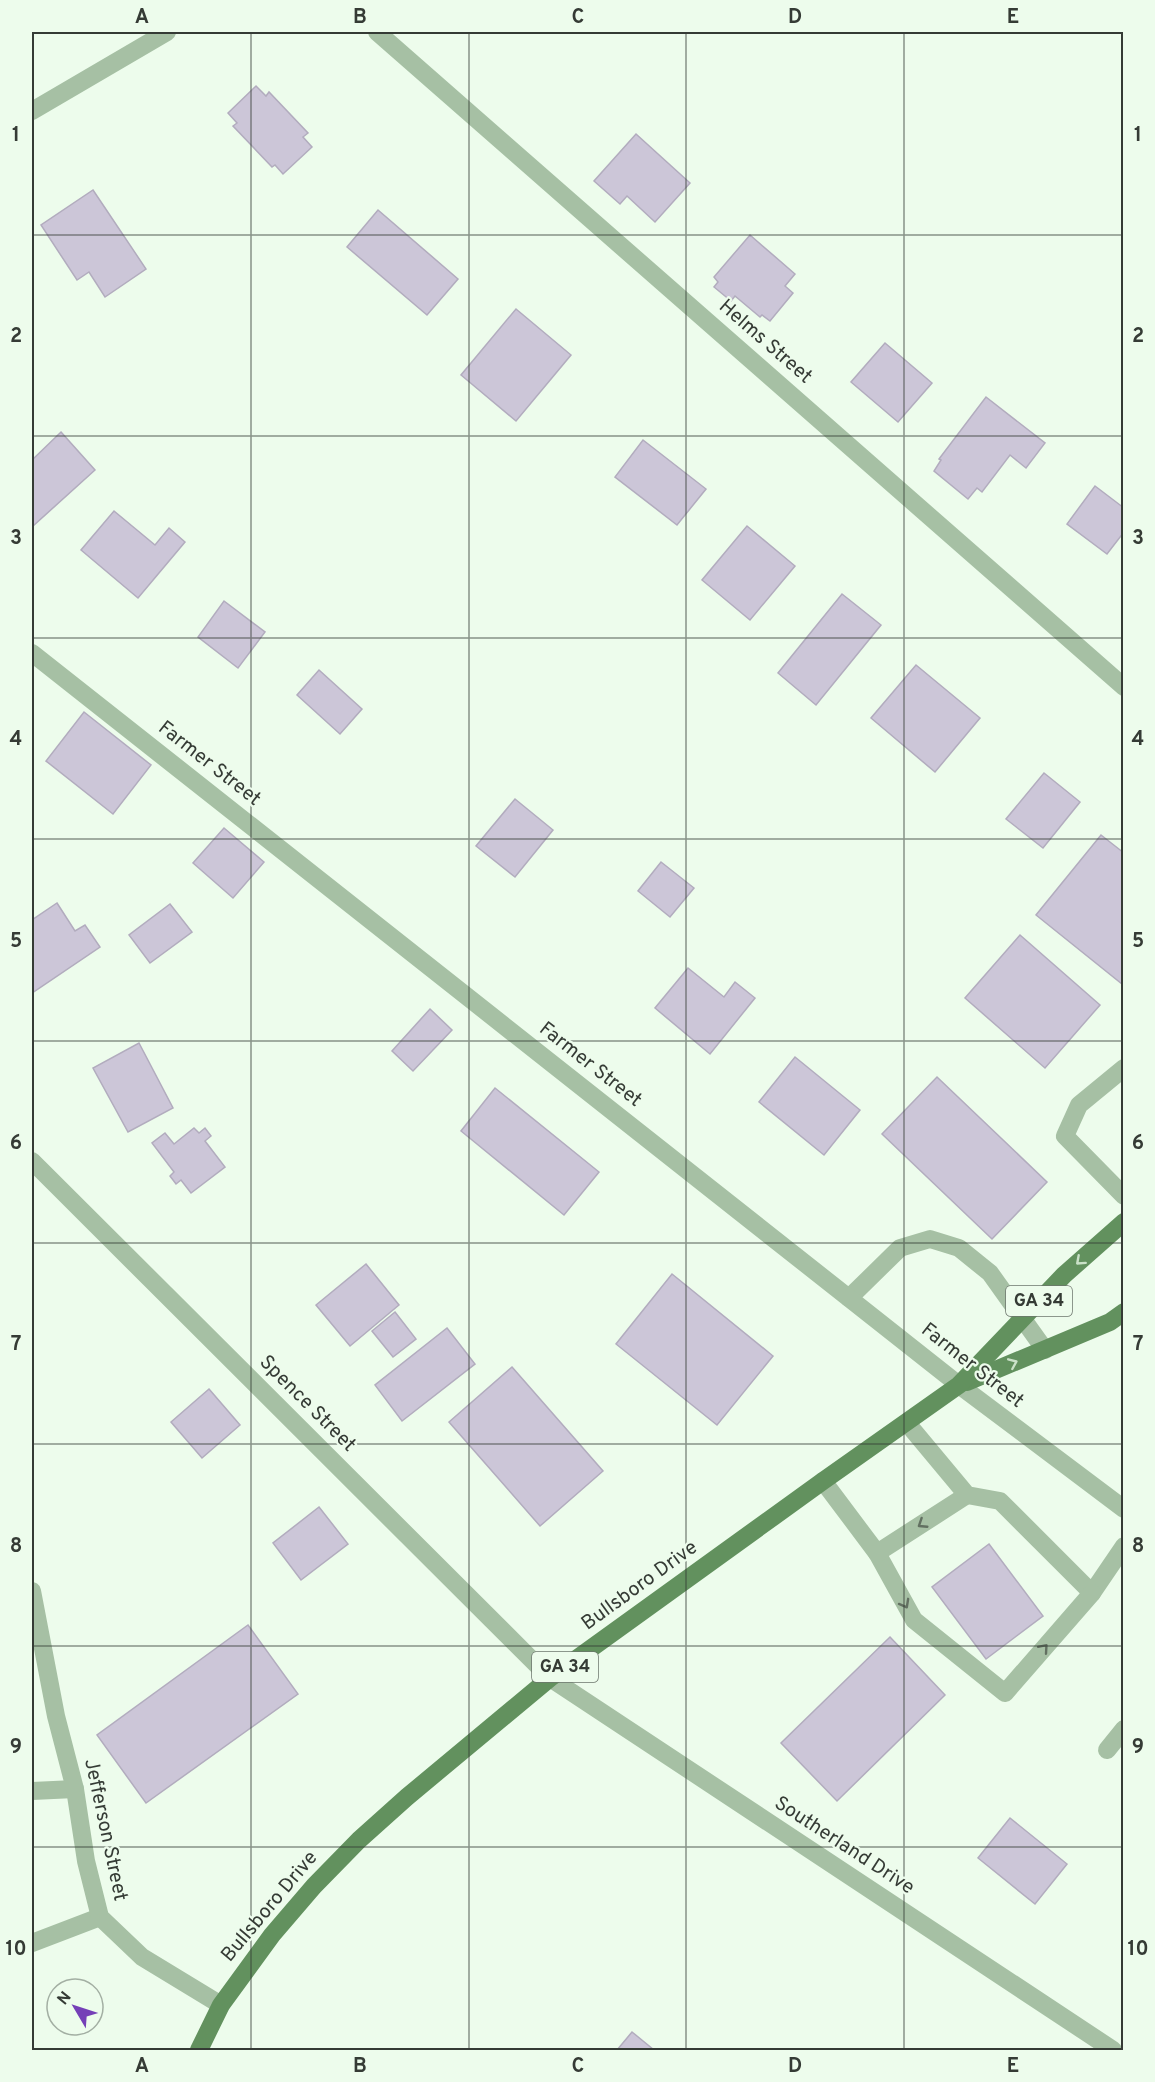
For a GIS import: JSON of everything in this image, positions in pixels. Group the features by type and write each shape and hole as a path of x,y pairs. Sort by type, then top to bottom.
{"main road":[{"name":"Bullsboro Drive","path":"221,2005 272,1935 314,1886 406,1797 550,1678 959,1385 1064,1275 1124,1222"},
{"name":"Bullsboro Drive","path":"959,1385 1110,1322 1124,1311"},
{"name":"GA 34","path":"199,2050 221,2005"}],"street":[{"path":"32,111 168,32"},
{"name":"Helms Street","path":"377,32 1124,687"},
{"name":"Farmer Street","path":"32,652 959,1385 1124,1509"},
{"path":"1124,1068 1079,1105 1065,1136 1124,1196"},
{"name":"Spence Street","path":"32,1161 550,1678"},
{"path":"849,1298 900,1248 930,1239 959,1248 990,1273 1045,1350"},
{"path":"907,1423 967,1495 1000,1501 1092,1593"},
{"path":"823,1481 877,1553 914,1620 1005,1693 1092,1593 1124,1546"},
{"path":"877,1553 967,1495"},
{"name":"Jefferson Street","path":"32,1591 56,1716 75,1789 86,1860 100,1917 142,1957 221,2005"},
{"name":"Southerland Drive","path":"550,1678 1113,2050"},
{"path":"1107,1750 1124,1729"},
{"path":"32,1791 75,1789"},
{"path":"32,1943 100,1917"}],"building":[{"path":"256,86 266,96 269,92 308,133 303,137 312,147 283,174 275,165 272,167 233,126 237,123 228,113"},
{"path":"636,134 690,183 655,222 627,196 620,204 594,181"},
{"path":"93,190 146,269 105,297 89,272 77,280 41,225"},
{"path":"378,210 458,279 427,315 347,247"},
{"path":"750,235 795,274 785,286 793,293 770,321 762,315 760,317 735,296 731,301 714,287 718,282 714,277"},
{"path":"516,309 571,355 516,421 461,375"},
{"path":"885,343 932,383 898,422 851,382"},
{"path":"986,397 1045,443 1026,468 1010,455 982,492 977,488 968,499 934,471 941,460 939,459"},
{"path":"61,432 95,470 33,526 32,460"},
{"path":"643,440 706,489 677,525 615,477"},
{"path":"1095,486 1124,508 1124,532 1107,554 1067,524"},
{"path":"114,511 155,545 169,528 185,542 138,598 81,550"},
{"path":"747,526 795,566 750,620 702,580"},
{"path":"842,594 881,625 816,705 778,673"},
{"path":"224,601 265,632 238,668 198,637"},
{"path":"916,665 980,718 935,772 871,718"},
{"path":"319,670 362,709 340,734 297,695"},
{"path":"84,712 151,765 113,814 46,761"},
{"path":"1044,773 1080,802 1043,848 1006,819"},
{"path":"515,799 553,830 515,877 476,846"},
{"path":"224,828 264,862 233,898 193,863"},
{"path":"1101,835 1124,853 1124,982 1122,984 1036,915"},
{"path":"661,862 694,888 670,917 638,891"},
{"path":"57,903 75,931 85,925 100,947 32,993 32,920"},
{"path":"170,904 192,932 150,963 129,935"},
{"path":"1020,935 1100,1005 1045,1068 965,998"},
{"path":"688,968 724,997 735,982 755,998 710,1054 655,1008"},
{"path":"430,1009 452,1030 413,1071 392,1051"},
{"path":"139,1043 173,1108 128,1132 93,1068"},
{"path":"795,1057 860,1110 824,1155 759,1102"},
{"path":"937,1077 1047,1182 992,1239 882,1134"},
{"path":"495,1088 599,1172 564,1215 461,1131"},
{"path":"194,1128 199,1133 205,1128 211,1136 205,1141 225,1167 191,1193 181,1180 176,1184 170,1176 174,1172 152,1143 165,1133 174,1144"},
{"path":"366,1264 399,1305 350,1346 316,1305"},
{"path":"672,1274 773,1356 717,1425 616,1344"},
{"path":"395,1312 416,1339 393,1357 372,1331"},
{"path":"447,1328 475,1364 402,1421 375,1385"},
{"path":"512,1367 603,1471 540,1526 449,1422"},
{"path":"209,1389 240,1425 202,1458 171,1422"},
{"path":"319,1507 348,1544 301,1580 273,1543"},
{"path":"989,1544 1043,1616 986,1659 932,1587"},
{"path":"248,1625 298,1694 146,1803 97,1735"},
{"path":"890,1637 945,1695 837,1801 781,1743"},
{"path":"1010,1818 1067,1864 1035,1904 978,1858"},
{"path":"632,2032 654,2050 617,2050"}]}
